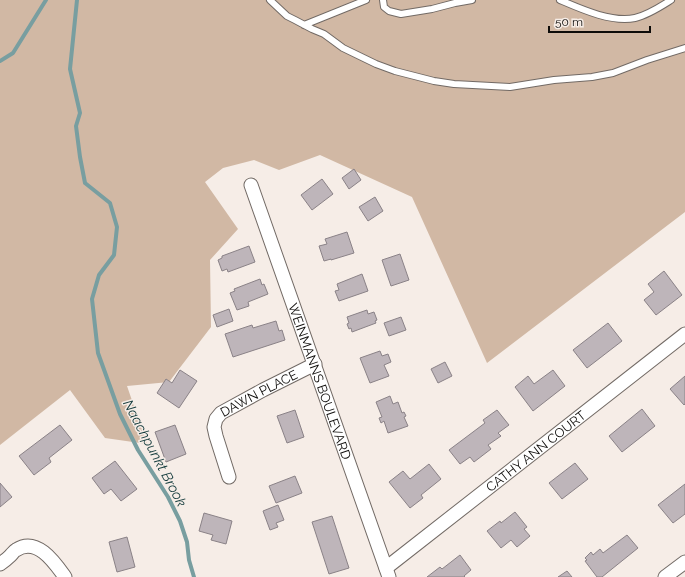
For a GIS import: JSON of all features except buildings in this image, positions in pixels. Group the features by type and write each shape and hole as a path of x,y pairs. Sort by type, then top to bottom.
{"street":[{"name":"WEINMANNS BOULEVARD","path":"251,185 388,573"},
{"name":"CATHY ANN COURT","path":"388,573 685,334"},
{"name":"DAWN PLACE","path":"229,477 216,436 214,427 216,419 221,413 315,364"},
{"path":"0,564 16,550 24,547 32,547 41,550 50,557 66,577"},
{"path":"665,577 685,562"}],"lane":[{"path":"270,0 287,16 324,34 343,48 376,64 395,71 434,81 454,84 510,87 601,75 613,73 685,48"},
{"path":"304,25 366,0"},
{"path":"383,0 384,7 389,11 400,14 472,0"},
{"path":"560,0 602,15 624,19 644,15 671,0"}],"shaded area":[{"path":"0,0 685,0 685,212 487,363 412,197 320,155 279,170 254,160 223,168 205,182 238,229 210,260 211,327 169,382 127,386 147,444 105,438 70,390 0,445"}],"waterway":[{"name":"Naachpunkt Brook","path":"0,61 13,53 46,0"},
{"name":"Naachpunkt Brook","path":"77,0 70,69 80,113 76,126 80,157 85,183 110,203 117,227 114,255 99,275 92,299 98,353 120,414 138,450 168,497 180,521 187,542 189,560 194,577"}]}
